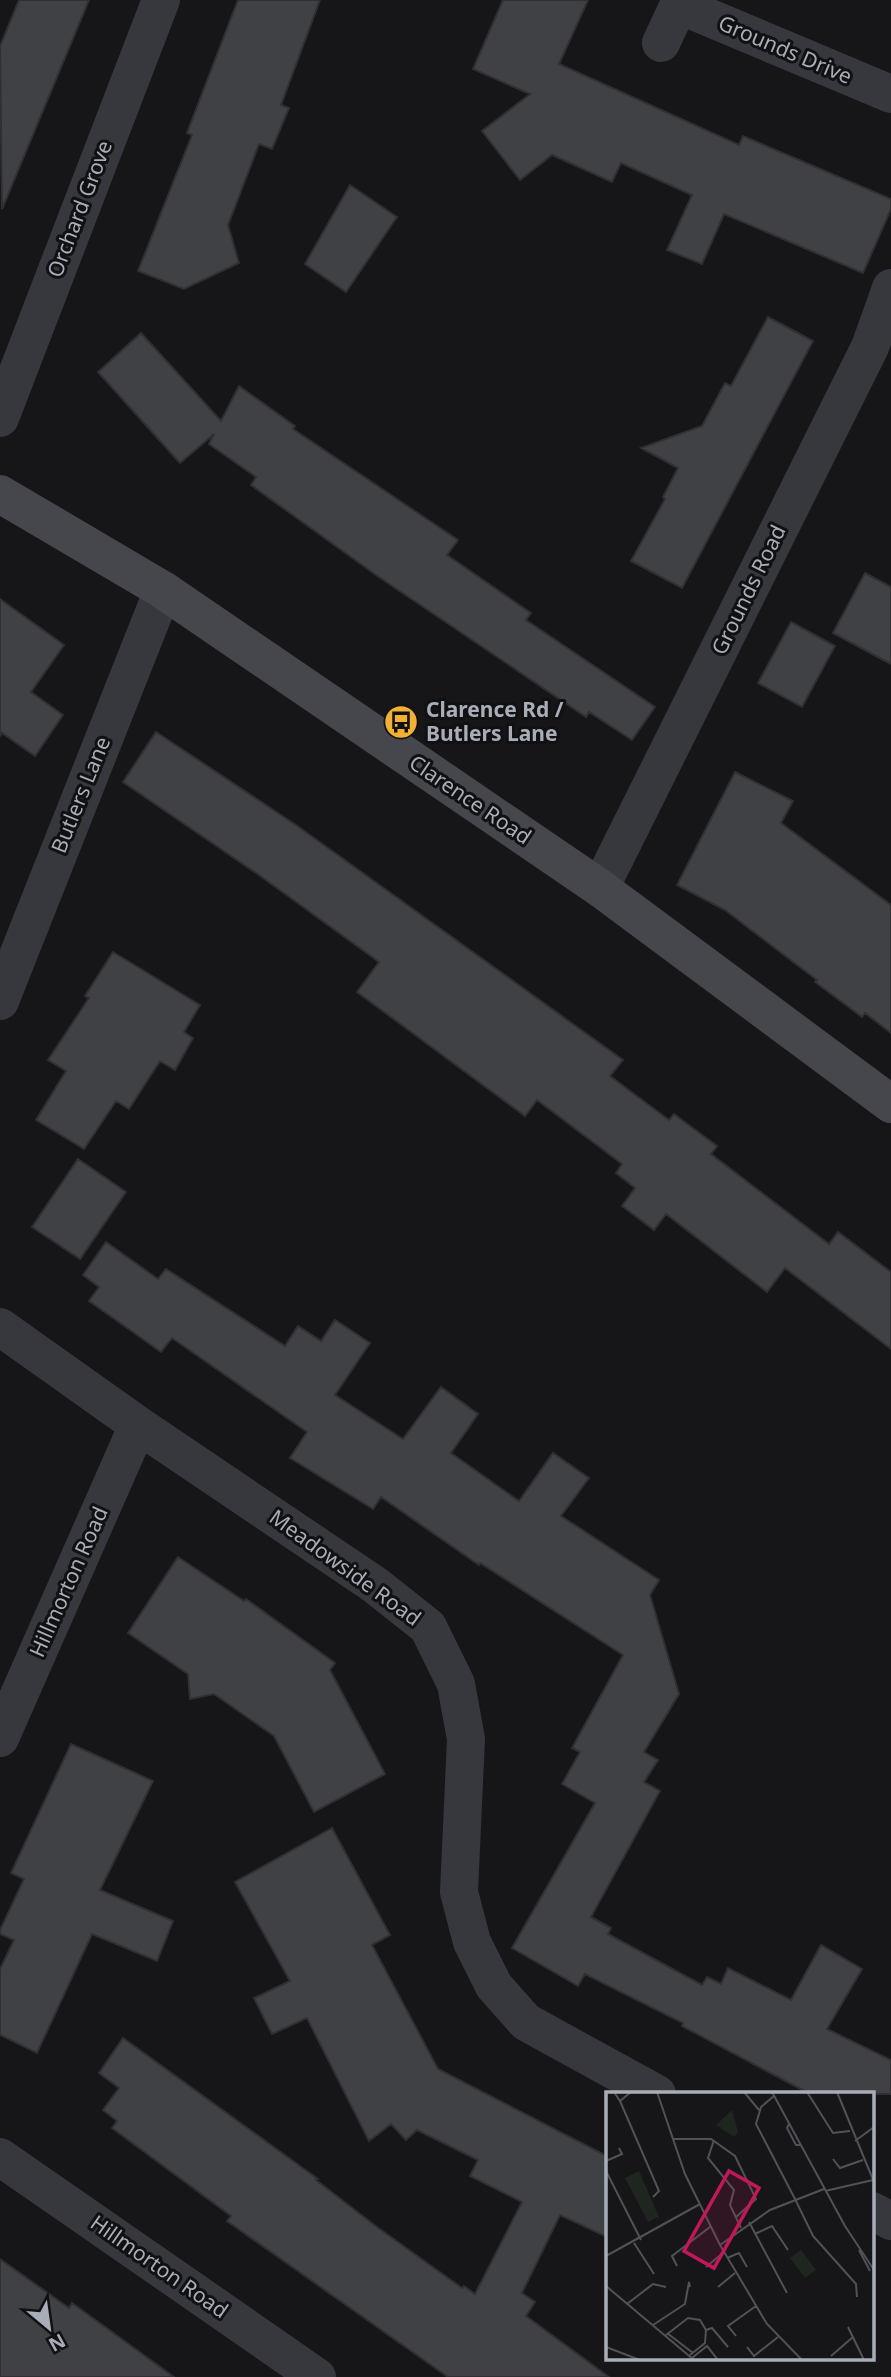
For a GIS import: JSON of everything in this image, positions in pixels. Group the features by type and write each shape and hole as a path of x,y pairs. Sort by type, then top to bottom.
{"street":[{"name":"Orchard Grove","path":"0,418 161,0"},
{"name":"Grounds Drive","path":"661,43 680,3 891,94"},
{"name":"Grounds Road","path":"600,888 870,346 891,288"},
{"name":"Clarence Road","path":"0,494 163,590 600,888 891,1104"},
{"name":"Butlers Lane","path":"0,1001 163,590"},
{"name":"Meadowside Road","path":"0,1327 138,1425 375,1584 428,1627 456,1684 466,1739 459,1892 472,1942 494,1986 526,2022 653,2092"},
{"name":"Hillmorton Road","path":"0,1738 138,1425"},
{"name":"Hillmorton Road","path":"0,2157 317,2377"},
{"path":"874,2212 891,2221"}],"building":[{"path":"19,0 89,0 2,209 0,46"},
{"path":"238,0 320,0 281,105 289,108 272,149 259,144 228,225 239,263 184,289 138,271 192,135 187,133"},
{"path":"503,0 588,0 559,64 739,145 743,136 891,199 891,209 863,273 724,214 702,264 667,250 692,195 621,163 612,182 552,155 520,180 482,131 530,94 473,69"},
{"path":"350,185 397,217 346,292 305,264"},
{"path":"768,317 813,341 682,588 631,561 665,499 663,497 678,468 641,448 702,426 725,383 731,386"},
{"path":"141,333 221,421 239,386 295,426 293,429 458,540 447,555 531,613 526,620 655,707 632,740 589,712 586,717 376,575 251,485 256,477 209,444 214,434 180,463 98,372"},
{"path":"865,573 891,587 891,664 833,633"},
{"path":"0,599 64,645 31,692 63,715 35,756 2,733 0,736"},
{"path":"791,622 835,646 802,707 758,683"},
{"path":"156,732 296,825 623,1060 610,1076 669,1120 674,1114 717,1146 711,1154 829,1244 838,1232 891,1272 891,1349 785,1268 767,1292 666,1214 654,1230 622,1206 635,1188 616,1173 622,1164 537,1100 525,1116 357,992 379,962 259,875 123,782"},
{"path":"735,772 793,801 781,823 891,905 891,1033 865,1013 862,1017 725,910 677,885"},
{"path":"113,952 200,1005 184,1032 193,1038 175,1070 160,1061 129,1109 116,1101 84,1149 36,1120 66,1071 48,1060 89,998 85,996"},
{"path":"78,1159 126,1192 80,1259 32,1227"},
{"path":"106,1242 158,1279 166,1269 285,1346 298,1326 321,1341 335,1320 370,1343 335,1395 403,1439 441,1387 478,1414 451,1453 519,1501 553,1453 589,1478 561,1516 659,1580 650,1595 679,1694 644,1752 658,1760 644,1782 660,1791 591,1917 611,1928 608,1934 702,1985 707,1977 721,1984 728,1968 791,2000 821,1945 862,1969 827,2029 891,2060 891,2094 806,2092 682,2026 683,2023 585,1974 578,1986 512,1948 595,1803 562,1784 580,1752 572,1748 623,1655 480,1563 479,1565 381,1497 373,1509 290,1458 307,1432 172,1338 161,1352 89,1301 99,1287 83,1275"},
{"path":"178,1557 244,1601 246,1599 335,1663 330,1670 385,1774 314,1812 274,1736 214,1694 190,1699 188,1674 128,1633"},
{"path":"71,1744 153,1781 100,1890 173,1921 157,1961 92,1934 37,2053 0,2035 0,1969 14,1940 0,1934 0,1930 24,1879 11,1873"},
{"path":"332,1828 390,1935 372,1945 438,2069 606,2155 606,2237 560,2215 522,2293 535,2302 526,2316 609,2377 448,2377 227,2221 231,2216 112,2128 117,2121 103,2110 119,2088 99,2073 123,2038 318,2179 316,2180 377,2227 462,2288 464,2286 475,2294 522,2202 470,2176 478,2160 417,2130 406,2140 391,2124 369,2141 307,2018 272,2034 254,1998 290,1981 235,1882"},
{"path":"0,2259 69,2308 72,2303 174,2377 0,2377"}],"place":[{"name":"Clarence Rd / Butlers Lane","path":"401,722"}]}
